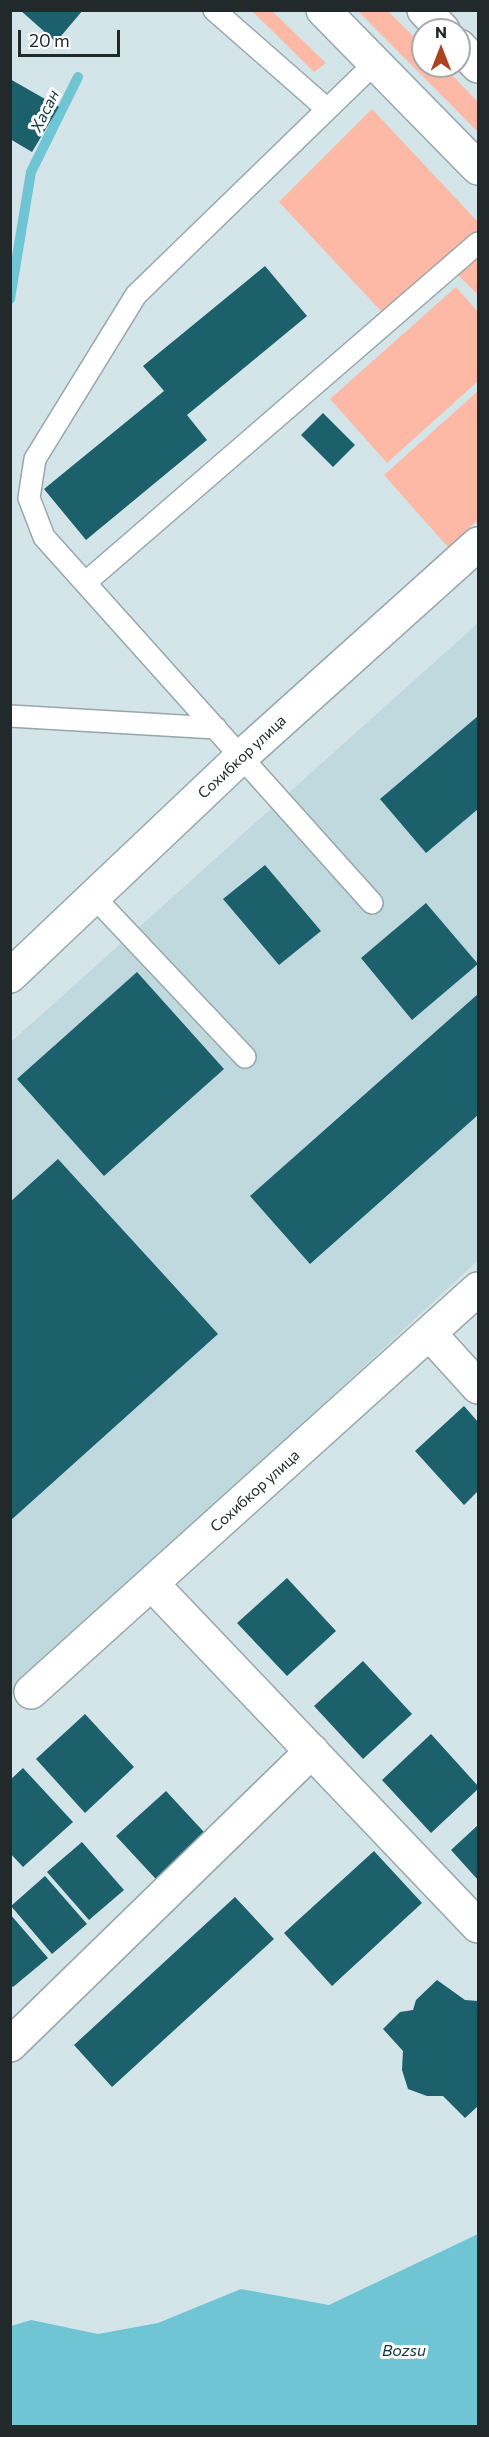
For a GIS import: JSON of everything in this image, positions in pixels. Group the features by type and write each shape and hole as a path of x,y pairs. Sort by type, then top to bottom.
{"main road":[{"path":"323,10 478,168"},
{"name":"Сохибкор улица","path":"10,976 240,758 478,544"},
{"name":"Сохибкор улица","path":"31,1692 478,1289"},
{"path":"430,1334 478,1387"},
{"path":"152,1584 478,1926"},
{"path":"10,2045 312,1751"}],"lane":[{"path":"214,10 327,109"},
{"path":"372,903 44,537 29,498 35,459 136,295 375,63"},
{"path":"85,583 478,243"},
{"path":"10,716 216,728"},
{"path":"94,897 245,1057"}],"shaded area":[{"path":"252,11 272,11 326,63 314,72"},
{"path":"358,11 388,11 411,34 411,64"},
{"path":"424,78 455,78 478,102 478,132"},
{"path":"372,109 478,222 478,295 457,274 381,311 279,202"},
{"path":"456,287 478,312 478,381 387,463 330,399"},
{"path":"478,391 478,520 448,547 384,475"},
{"path":"478,623 478,1260 11,1696 11,1042"}],"water":[{"name":"Bozsu","path":"478,2234 478,2426 11,2426 11,2326 31,2320 98,2334 158,2323 241,2289 329,2305"}],"building":[{"path":"20,10 83,10 56,42"},
{"path":"10,79 59,107 32,152 10,139"},
{"path":"265,266 307,316 187,415 207,440 86,540 44,489 164,391 143,366"},
{"path":"323,413 355,445 333,467 301,435"},
{"path":"478,716 478,809 426,853 380,799"},
{"path":"265,865 321,931 279,965 223,899"},
{"path":"426,903 478,964 412,1020 361,958"},
{"path":"137,972 224,1069 104,1176 17,1079"},
{"path":"478,994 478,1115 310,1264 250,1196"},
{"path":"58,1159 218,1334 10,1521 10,1202"},
{"path":"464,1406 478,1422 478,1491 464,1505 415,1451"},
{"path":"287,1578 336,1631 287,1676 237,1623"},
{"path":"363,1661 412,1714 363,1759 314,1706"},
{"path":"85,1714 134,1767 85,1813 36,1759"},
{"path":"431,1734 478,1786 478,1789 431,1833 382,1780"},
{"path":"23,1768 73,1822 23,1867 10,1853 10,1780"},
{"path":"166,1791 215,1844 166,1890 116,1836"},
{"path":"478,1825 478,1880 451,1850"},
{"path":"82,1842 124,1890 89,1920 47,1872"},
{"path":"374,1851 422,1903 332,1986 284,1933"},
{"path":"45,1876 87,1924 52,1954 11,1906"},
{"path":"235,1897 274,1939 112,2087 74,2045"},
{"path":"10,1914 48,1958 13,1987 10,1984"},
{"path":"437,1980 465,2000 478,2001 478,2106 465,2118 443,2096 427,2096 408,2089 402,2070 403,2051 383,2029 400,2012 413,2010 416,2000"}],"waterway":[{"name":"Хасан","path":"10,299 31,172 78,77"}]}
